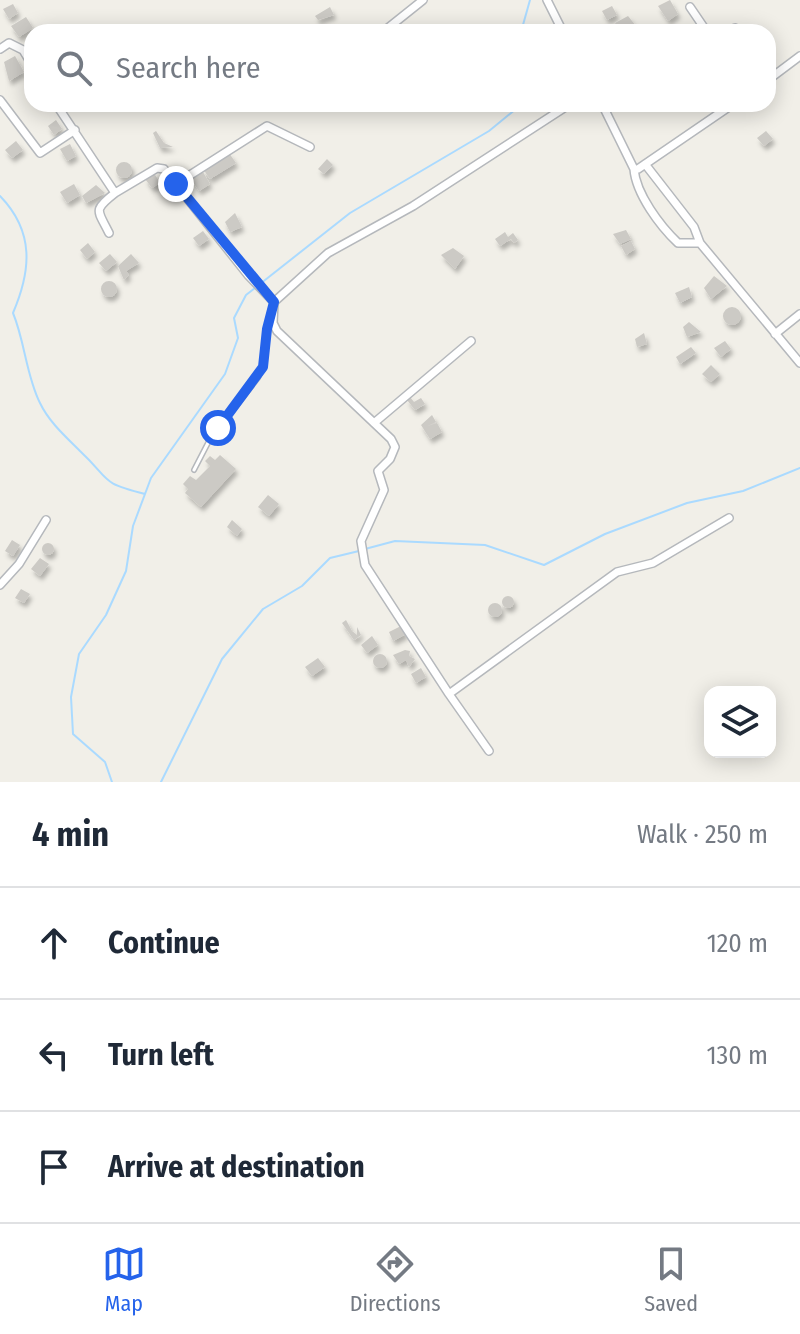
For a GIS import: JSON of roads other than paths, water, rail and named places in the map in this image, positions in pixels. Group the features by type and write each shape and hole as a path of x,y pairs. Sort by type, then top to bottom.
{"street":[{"path":"393,24 423,0"},
{"path":"547,0 559,24"},
{"path":"690,7 702,24"},
{"path":"0,49 9,43 15,44 24,55"},
{"path":"776,72 800,56"},
{"path":"0,100 40,153 75,130"},
{"path":"62,112 115,193"},
{"path":"271,298 328,253 413,206 558,112"},
{"path":"606,112 634,169 642,195 671,237 678,243 700,243"},
{"path":"634,169 721,112"},
{"path":"176,184 267,126 310,147"},
{"path":"645,164 694,227 700,243 800,363"},
{"path":"109,233 98,214 99,208 115,193 157,168 164,169 248,275 271,298 277,331 395,447 390,459 378,471 384,490 361,541 365,565 489,751"},
{"path":"775,334 800,314"},
{"path":"374,423 471,341"},
{"path":"449,694 617,572 653,563 729,518"},
{"path":"0,585 19,564 46,520"}],"lane":[{"path":"194,470 209,441 258,378 263,367 267,329 273,314"}],"waterway":[{"path":"523,24 530,0"},
{"path":"260,284 350,213 489,131 512,112"},
{"path":"0,196 11,210 24,238 26,267 13,313 40,403 58,429 107,479 145,494"},
{"path":"112,782 105,762 73,734 71,697 79,654 106,615 126,571 133,526 151,478 225,374 238,338 234,318 246,295 255,288"},
{"path":"365,549 395,541 485,545 544,565 605,534 687,503 743,491 800,468"},
{"path":"161,782 222,659 263,609 302,586 330,558 359,551"}]}
